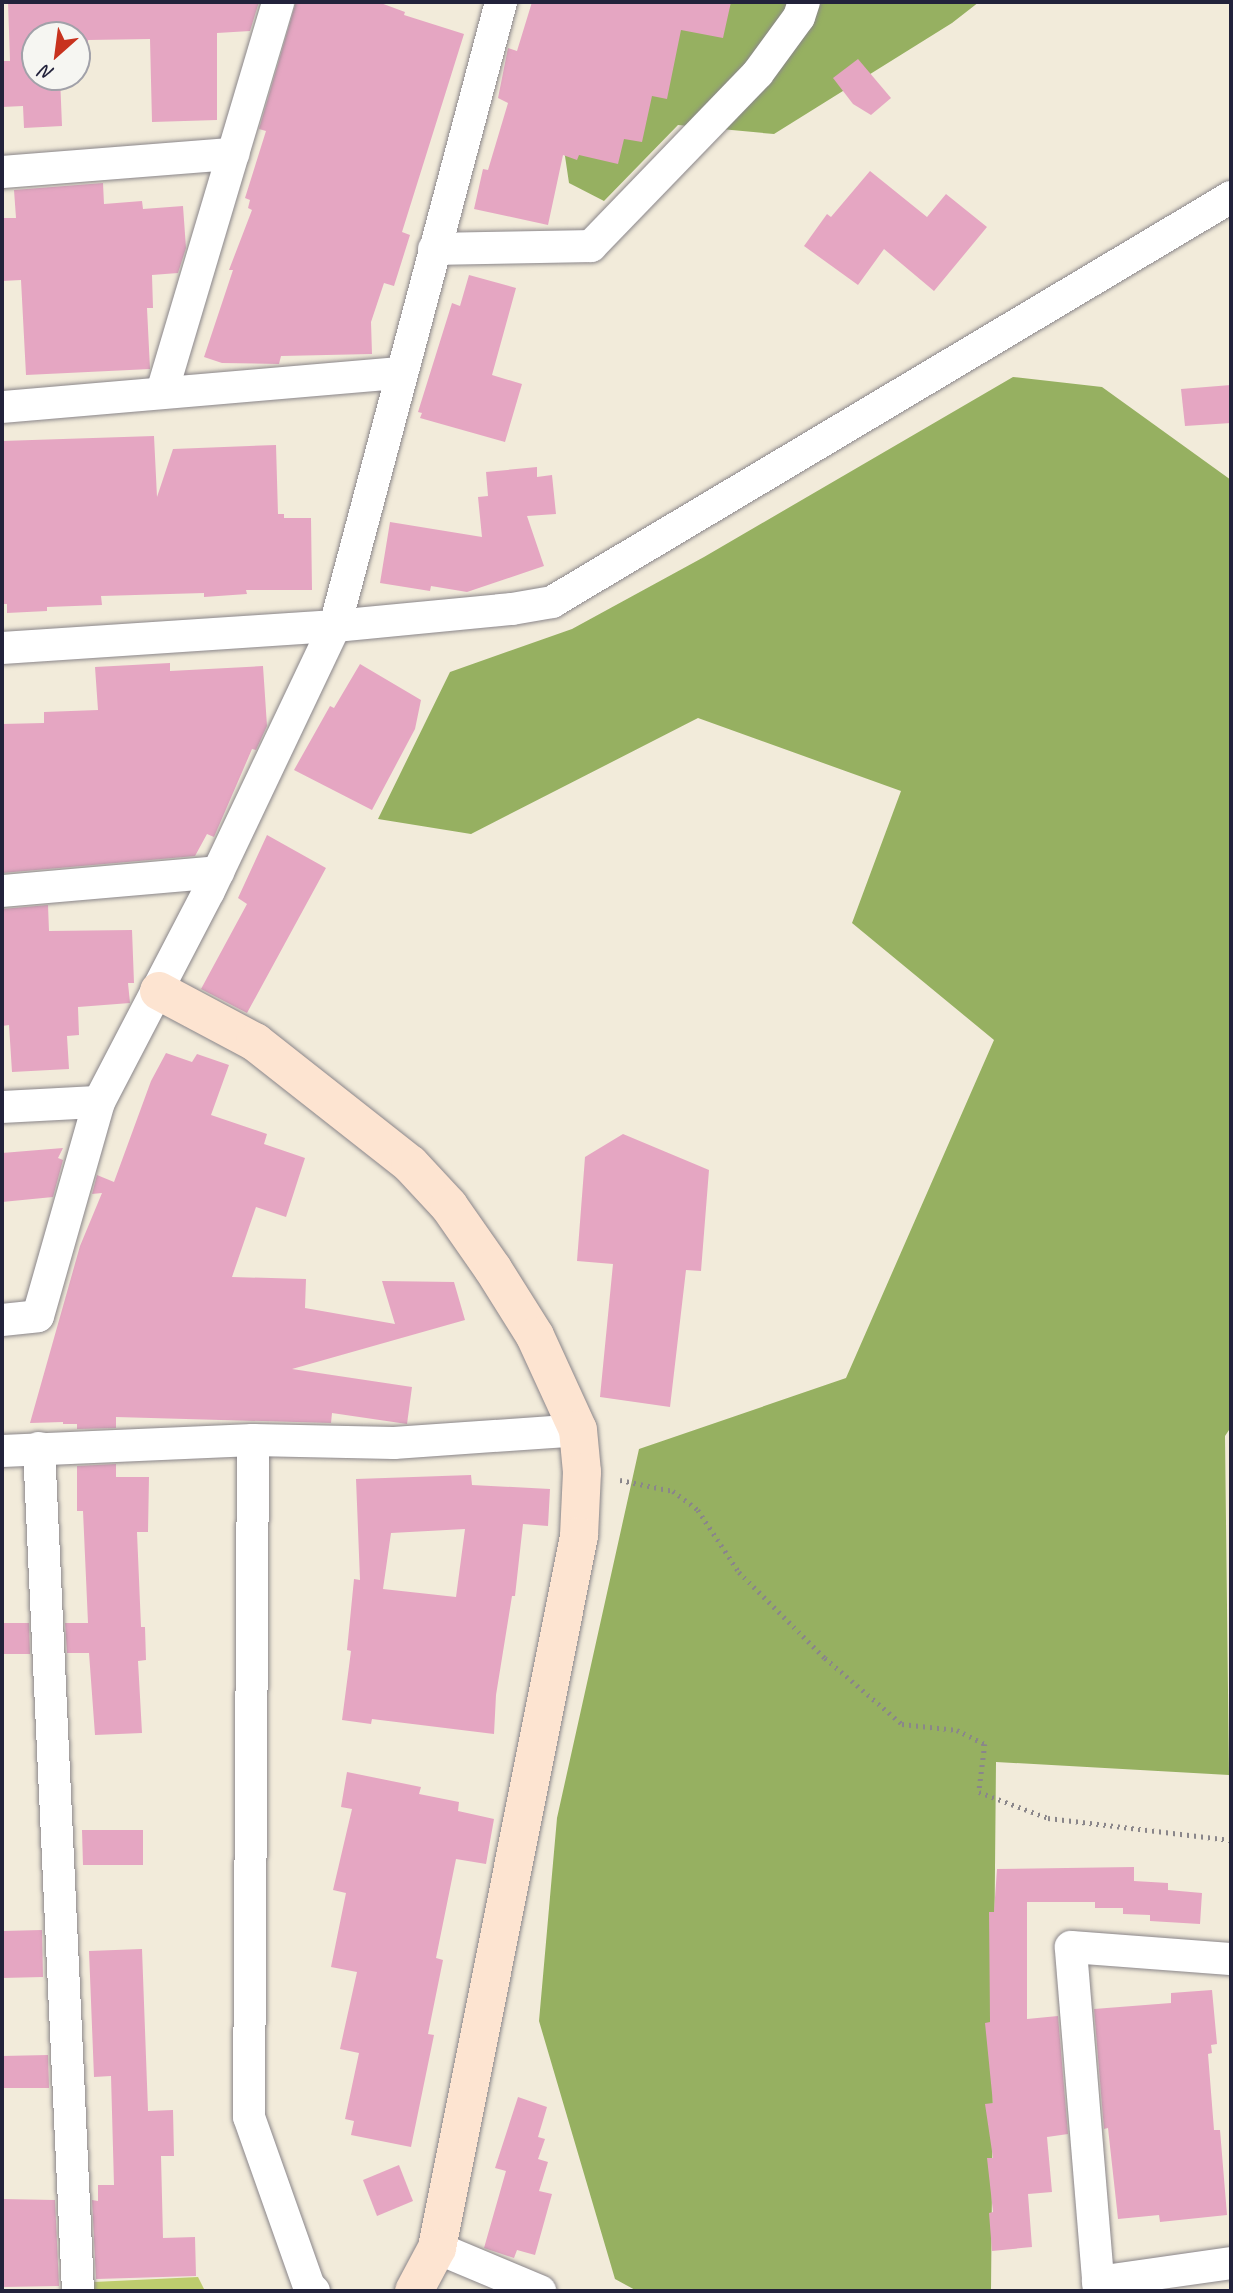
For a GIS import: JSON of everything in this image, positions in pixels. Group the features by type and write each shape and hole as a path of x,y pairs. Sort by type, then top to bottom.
{"street":[{"path":"162,392 278,2"},
{"path":"2,1320 38,1316 99,1102 218,873 335,626 501,2"},
{"path":"434,249 591,246 758,73 799,18 804,2"},
{"path":"2,172 233,154"},
{"path":"2,648 335,626 512,609 552,602 1231,197"},
{"path":"2,407 402,373"},
{"path":"2,891 218,873"},
{"path":"159,991 255,1042 410,1164 449,1206 493,1269 535,1336 578,1430 582,1472 579,1536 437,2248 414,2291"},
{"path":"2,1107 99,1102"},
{"path":"2,1451 253,1440 394,1443 578,1430"},
{"path":"253,1440 249,2117 309,2287 314,2291"},
{"path":"39,1448 78,2291"},
{"path":"1231,1959 1071,1947 1099,2287 1231,2263"},
{"path":"437,2248 540,2291"}],"path":[{"path":"582,1472 673,1491 698,1510 739,1573 825,1658 902,1724 957,1730 985,1744 979,1792 1048,1818 1231,1840"}],"green space":[{"path":"604,2 979,2 952,23 774,134 678,125 604,201 569,183 562,136"},
{"path":"1013,377 1102,387 1231,480 1231,1427 1225,1436 1229,1775 996,1762 991,2291 637,2291 615,2279 539,2021 557,1818 639,1449 846,1378 994,1040 852,923 901,791 698,718 471,834 378,819 450,672 572,629 704,557"},
{"path":"198,2277 205,2291 94,2291 94,2282"}],"building":[{"path":"8,2 259,2 250,31 217,33 217,120 152,122 150,39 91,40 91,21 21,21 21,91 61,91 62,126 24,128 23,106 2,107 2,61 10,61"},
{"path":"296,2 378,2 405,12 404,15 464,34 402,232 410,235 394,286 384,283 371,322 372,354 281,356 279,364 222,363 204,357 233,270 229,270 252,210 248,208 250,200 245,198 266,131 259,129"},
{"path":"532,2 731,2 723,38 681,30 667,99 652,96 642,142 624,139 618,164 579,155 577,160 563,155 548,225 474,209 483,169 488,170 508,103 498,98 508,48 517,51"},
{"path":"858,59 891,98 871,115 853,104 833,78"},
{"path":"870,171 927,217 946,194 987,227 934,291 884,249 858,285 804,246 827,214 831,217"},
{"path":"103,183 104,204 142,201 143,209 183,206 186,248 178,273 152,275 153,308 147,308 150,369 26,375 21,280 2,281 2,218 16,218 14,190"},
{"path":"469,275 516,288 492,375 522,384 505,442 420,418 422,413 418,412 452,303 460,306"},
{"path":"1231,385 1231,423 1185,426 1181,389"},
{"path":"154,436 157,497 173,449 276,445 278,514 284,514 284,518 311,518 312,590 246,590 247,594 204,597 204,593 101,596 102,605 47,607 47,611 7,613 7,604 2,604 2,441"},
{"path":"537,467 537,477 552,475 556,514 527,516 544,566 467,592 431,586 430,591 380,583 390,522 482,537 478,497 488,496 486,472"},
{"path":"170,663 170,671 263,666 267,726 256,750 252,749 214,837 207,834 195,856 2,873 2,724 44,723 44,712 98,710 95,667"},
{"path":"360,664 421,700 415,729 372,810 294,770 330,706 334,708"},
{"path":"267,835 326,868 247,1013 201,989 247,904 238,898"},
{"path":"48,905 49,931 132,930 134,983 128,983 130,1003 78,1007 79,1035 67,1036 69,1069 12,1072 9,1025 2,1026 2,909"},
{"path":"166,1053 192,1062 197,1054 229,1065 211,1115 267,1134 264,1144 305,1158 286,1217 256,1207 232,1277 306,1279 305,1308 395,1324 382,1281 454,1282 465,1320 292,1369 412,1387 407,1424 332,1413 331,1423 116,1417 116,1428 77,1429 77,1424 63,1422 30,1423 80,1246 102,1193 92,1194 97,1175 114,1182 151,1081"},
{"path":"623,1134 709,1170 701,1271 686,1270 670,1407 600,1397 613,1264 577,1261 585,1157"},
{"path":"63,1148 58,1158 63,1160 53,1197 2,1202 2,1153"},
{"path":"116,1464 116,1477 149,1477 148,1532 137,1532 141,1627 145,1627 146,1660 138,1661 142,1733 95,1735 89,1653 67,1653 65,1623 88,1623 83,1511 77,1511 77,1466"},
{"path":"471,1475 472,1485 550,1489 548,1526 523,1524 515,1596 512,1596 496,1695 494,1734 372,1719 371,1724 342,1720 351,1651 347,1650 354,1579 360,1580 356,1479","holes":["465,1529 456,1597 383,1589 391,1533"]},
{"path":"2,1623 29,1623 30,1654 2,1654"},
{"path":"347,1772 421,1787 419,1794 459,1802 458,1811 494,1819 486,1864 456,1859 436,1958 443,1960 428,2034 434,2035 411,2147 351,2135 354,2121 345,2119 359,2053 340,2049 357,1972 331,1967 346,1893 333,1890 352,1809 341,1807"},
{"path":"82,1830 143,1830 143,1865 83,1865"},
{"path":"1134,1867 1134,1881 1168,1883 1168,1890 1202,1893 1200,1924 1150,1921 1150,1915 1123,1914 1123,1908 1095,1908 1095,1902 1027,1902 1027,2019 1058,2016 1068,2134 1047,2137 1052,2192 1028,2194 1032,2247 992,2251 989,2213 993,2212 987,2158 993,2158 985,2104 993,2103 985,2023 990,2022 989,1912 994,1912 997,1869"},
{"path":"42,1930 43,1977 2,1978 2,1931"},
{"path":"142,1949 148,2111 173,2110 174,2156 161,2156 163,2238 195,2237 196,2276 96,2279 92,2200 98,2201 98,2185 114,2185 111,2076 94,2077 89,1951"},
{"path":"1212,1990 1217,2044 1211,2045 1212,2053 1208,2054 1214,2130 1220,2130 1227,2215 1160,2222 1159,2215 1118,2219 1108,2128 1104,2129 1094,2009 1171,2003 1171,1993"},
{"path":"48,2055 49,2088 2,2088 2,2056"},
{"path":"518,2097 547,2107 538,2137 545,2139 538,2159 548,2162 539,2191 552,2194 535,2255 517,2250 514,2258 484,2248 506,2171 495,2168"},
{"path":"399,2165 413,2201 377,2216 363,2180"},
{"path":"2,2199 55,2200 59,2286 2,2287"}]}
